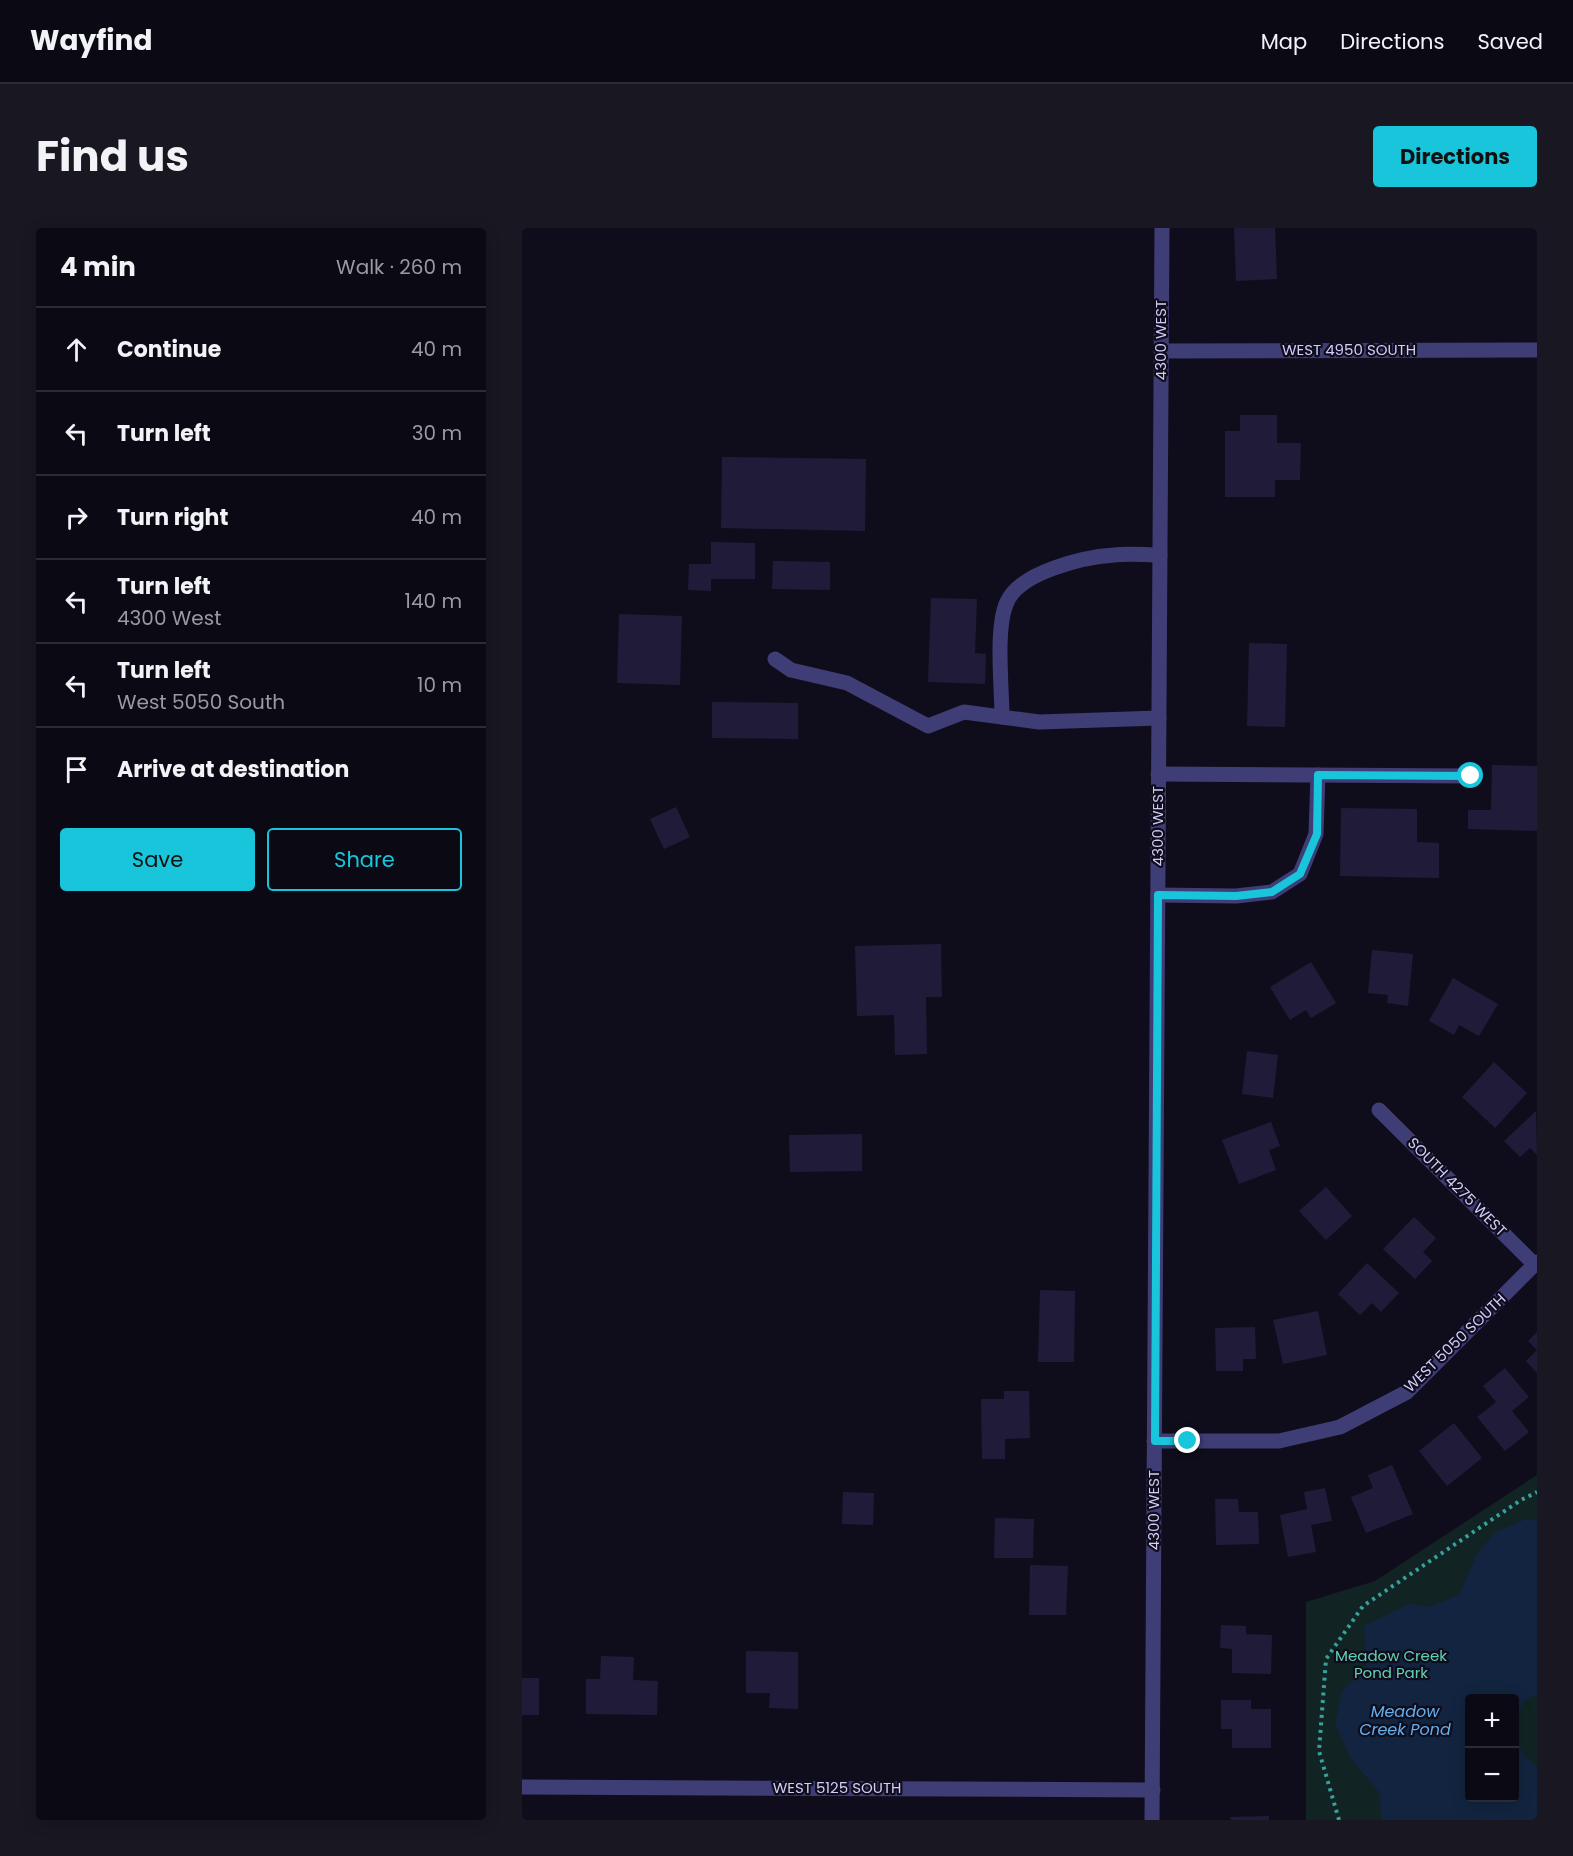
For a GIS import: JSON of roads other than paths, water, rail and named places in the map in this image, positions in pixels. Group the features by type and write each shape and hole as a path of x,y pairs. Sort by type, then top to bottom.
{"street":[{"name":"4300 WEST","path":"1152,1820 1162,228"},
{"name":"WEST 4950 SOUTH","path":"1161,351 1537,350"},
{"path":"1002,717 1001,628 1007,601 1024,582 1067,563 1113,555 1160,555"},
{"path":"775,659 791,670 847,683 928,726 964,712 1039,722 1159,718"},
{"path":"1158,774 1471,776"},
{"path":"1158,895 1236,896 1272,892 1300,874 1317,834 1318,775"},
{"name":"SOUTH 4275 WEST","path":"1379,1110 1536,1263"},
{"name":"WEST 5050 SOUTH","path":"1155,1441 1279,1441 1340,1428 1407,1392 1536,1263"},
{"name":"WEST 5125 SOUTH","path":"522,1787 1153,1790"}],"water":[{"name":"Meadow Creek Pond","path":"1526,1519 1537,1520 1537,1694 1523,1702 1519,1715 1519,1694 1465,1694 1465,1802 1519,1802 1519,1742 1522,1753 1537,1767 1537,1820 1381,1820 1380,1793 1351,1759 1335,1724 1342,1691 1366,1667 1364,1626 1411,1603 1428,1607 1459,1595 1477,1554 1494,1533"}],"park label":[{"name":"Meadow Creek Pond Park","path":"1391,1664"}]}
